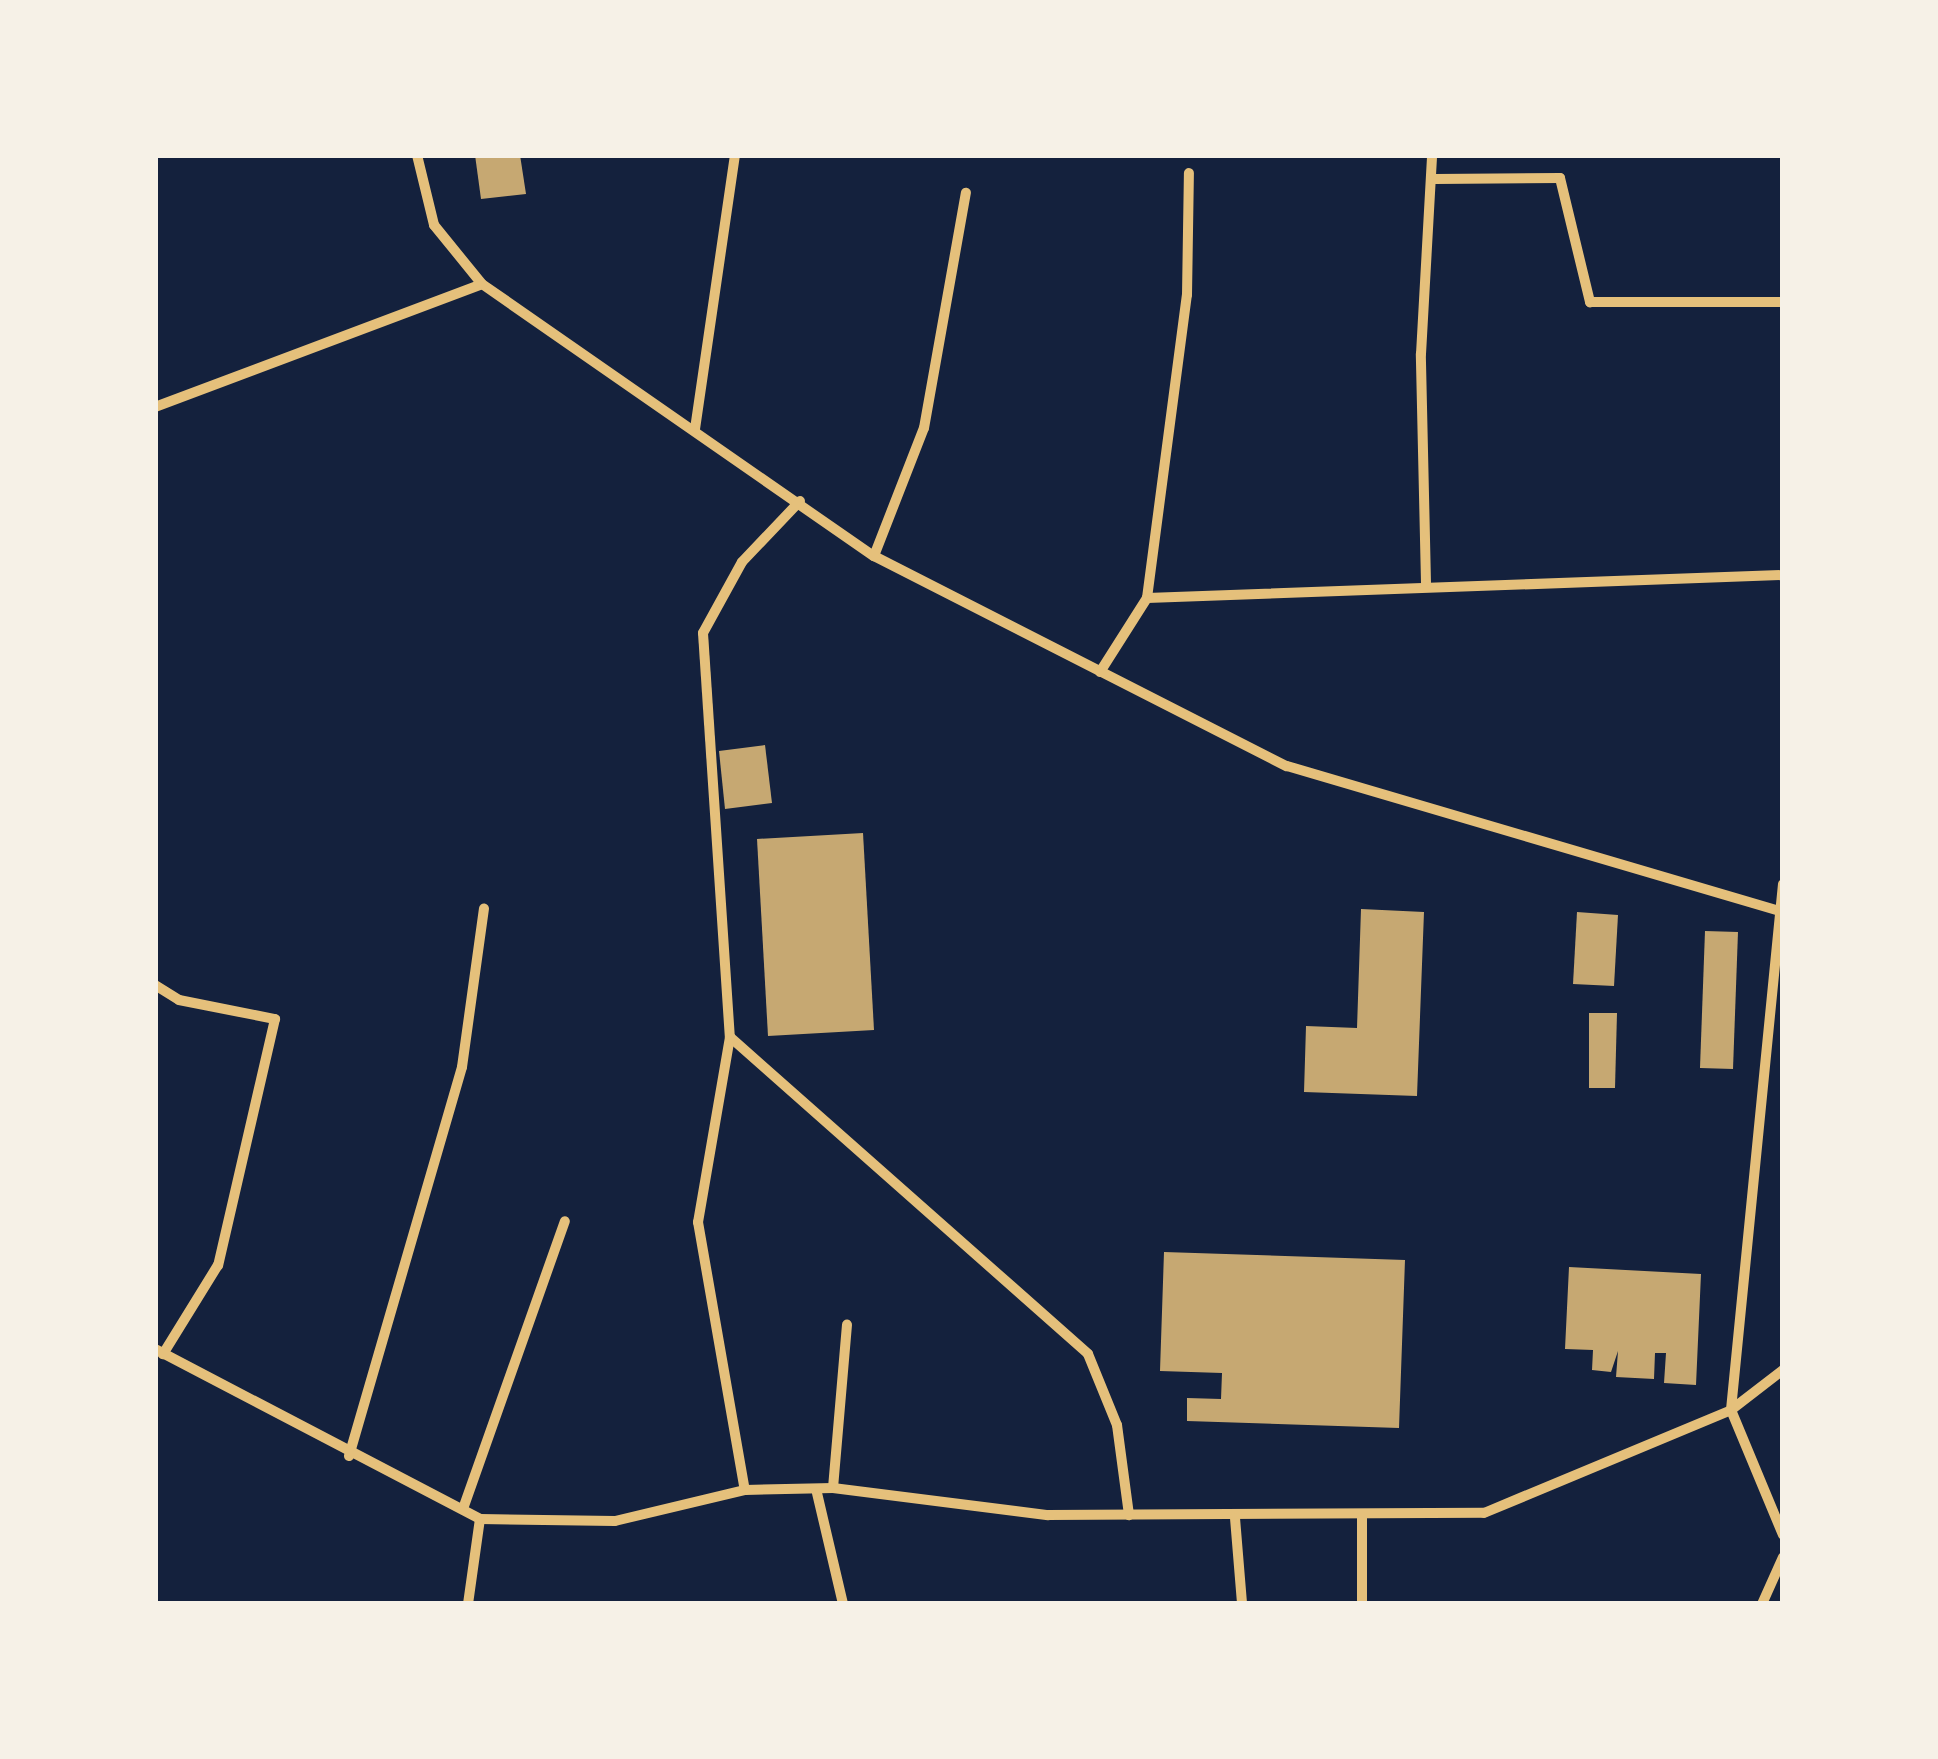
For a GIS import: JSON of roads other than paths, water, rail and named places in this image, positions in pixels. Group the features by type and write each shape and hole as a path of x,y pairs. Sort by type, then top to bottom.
{"street":[{"path":"416,155 434,225 482,284 800,501 874,556 1287,766 1781,911"},
{"path":"696,429 736,155"},
{"path":"1426,583 1421,354 1434,179 1432,155"},
{"path":"1100,672 1147,598 1186,295 1188,173"},
{"path":"1434,179 1560,178 1590,302 1783,302"},
{"path":"874,556 924,428 966,193"},
{"path":"155,407 482,284"},
{"path":"745,1490 698,1222 730,1037 703,633 742,562 800,501"},
{"path":"1147,598 1426,583 1783,574"},
{"path":"1783,884 1731,1410 1783,1535"},
{"path":"349,1456 462,1067 484,909"},
{"path":"155,986 179,1000 275,1020 218,1265 159,1351 349,1456 464,1506 480,1519 615,1522 745,1490 816,1493 833,1488 1048,1515 1362,1518 1484,1512 1731,1410 1783,1370"},
{"path":"730,1037 1088,1354 1117,1425 1129,1515"},
{"path":"464,1506 565,1221"},
{"path":"833,1488 846,1326"},
{"path":"816,1493 843,1604"},
{"path":"1235,1518 1242,1604"},
{"path":"1362,1518 1362,1604"},
{"path":"468,1604 480,1519"},
{"path":"1762,1604 1783,1558"}]}
